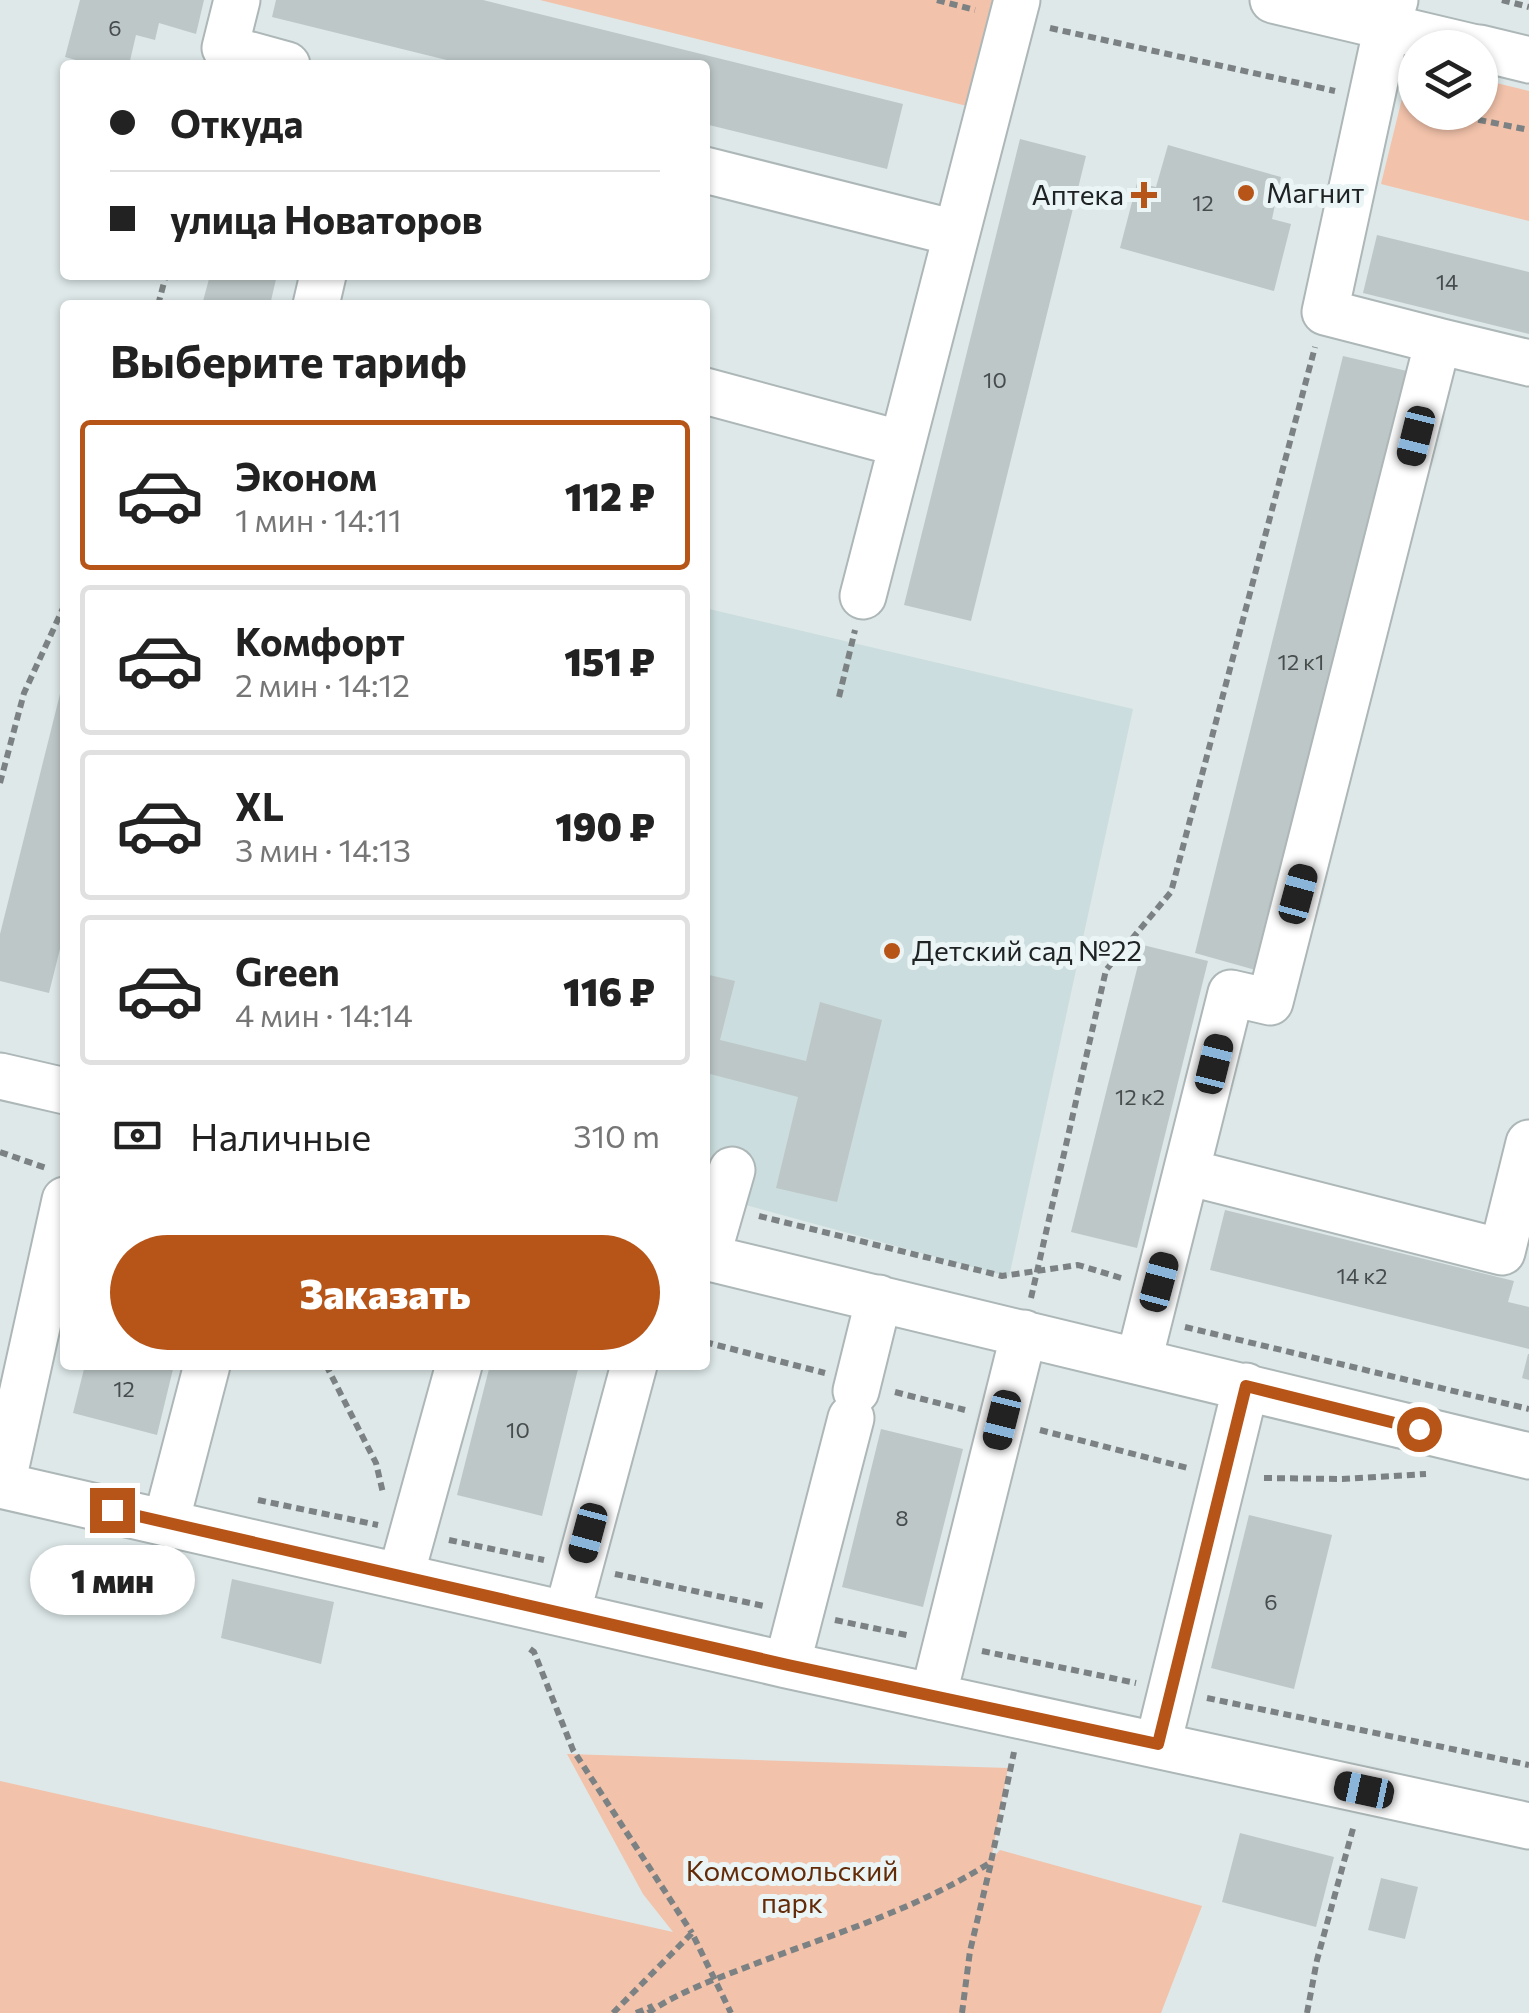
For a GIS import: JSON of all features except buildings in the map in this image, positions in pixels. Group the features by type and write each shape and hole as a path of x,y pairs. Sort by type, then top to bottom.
{"street":[{"path":"237,0 225,48 269,60"},
{"path":"1273,0 1391,13 1433,30"},
{"path":"863,596 1014,10"},
{"path":"1391,13 1325,312 1529,364"},
{"path":"1498,53 1529,60"},
{"path":"710,171 956,233"},
{"path":"1139,1360 1232,993 1270,1002 1438,341"},
{"path":"710,392 902,444"},
{"path":"0,1076 60,1089"},
{"path":"1188,1172 1515,1255 1529,1144"},
{"path":"710,1244 732,1170"},
{"path":"57,1184 1,1485 166,1522 402,1545 566,1614 1364,1790 1526,1814"},
{"path":"710,1258 1529,1456"},
{"path":"788,1665 879,1298"},
{"path":"933,1697 1024,1332"},
{"path":"166,1522 206,1370"},
{"path":"402,1545 458,1370"},
{"path":"566,1614 633,1370"},
{"path":"1158,1744 1246,1386"}],"path":[{"path":"938,0 1014,10 1371,98"},
{"path":"1502,0 1529,7"},
{"path":"1498,124 1529,130"},
{"path":"1024,1332 1106,970 1171,892 1325,312"},
{"path":"839,696 863,596"},
{"path":"0,783 24,693 60,615"},
{"path":"0,1152 57,1184"},
{"path":"329,1370 376,1463 402,1545"},
{"path":"1224,1478 1342,1480 1440,1473"},
{"path":"254,1499 402,1545 579,1567 1529,1766"},
{"path":"518,1642 534,1652 573,1750 692,1933 731,2013"},
{"path":"962,2013 970,1951 1034,1663"},
{"path":"1306,2013 1364,1790"},
{"path":"636,2013 949,1889 991,1862"},
{"path":"613,2013 692,1933"},
{"path":"648,2013 666,2000"}],"shaded area":[{"name":"Детский сад №22","path":"710,609 1133,709 1009,1277 710,1195"}],"green space":[{"path":"540,0 992,0 967,106"},
{"path":"1498,83 1529,91 1529,221 1381,184 1398,115 1398,130 1498,130"},
{"name":"Комсомольский парк","path":"567,1754 1008,1768 991,1860 1000,1850 1202,1906 1161,2013 0,2013 0,1781 673,1932 643,1894"}],"place":[{"name":"Магнит","path":"1246,193"},
{"name":"Аптека","path":"1144,195"},
{"name":"Детский сад №22","path":"892,951"}],"route":[{"path":"112,1510 788,1665 1158,1744 1246,1386 1419,1429"}]}
